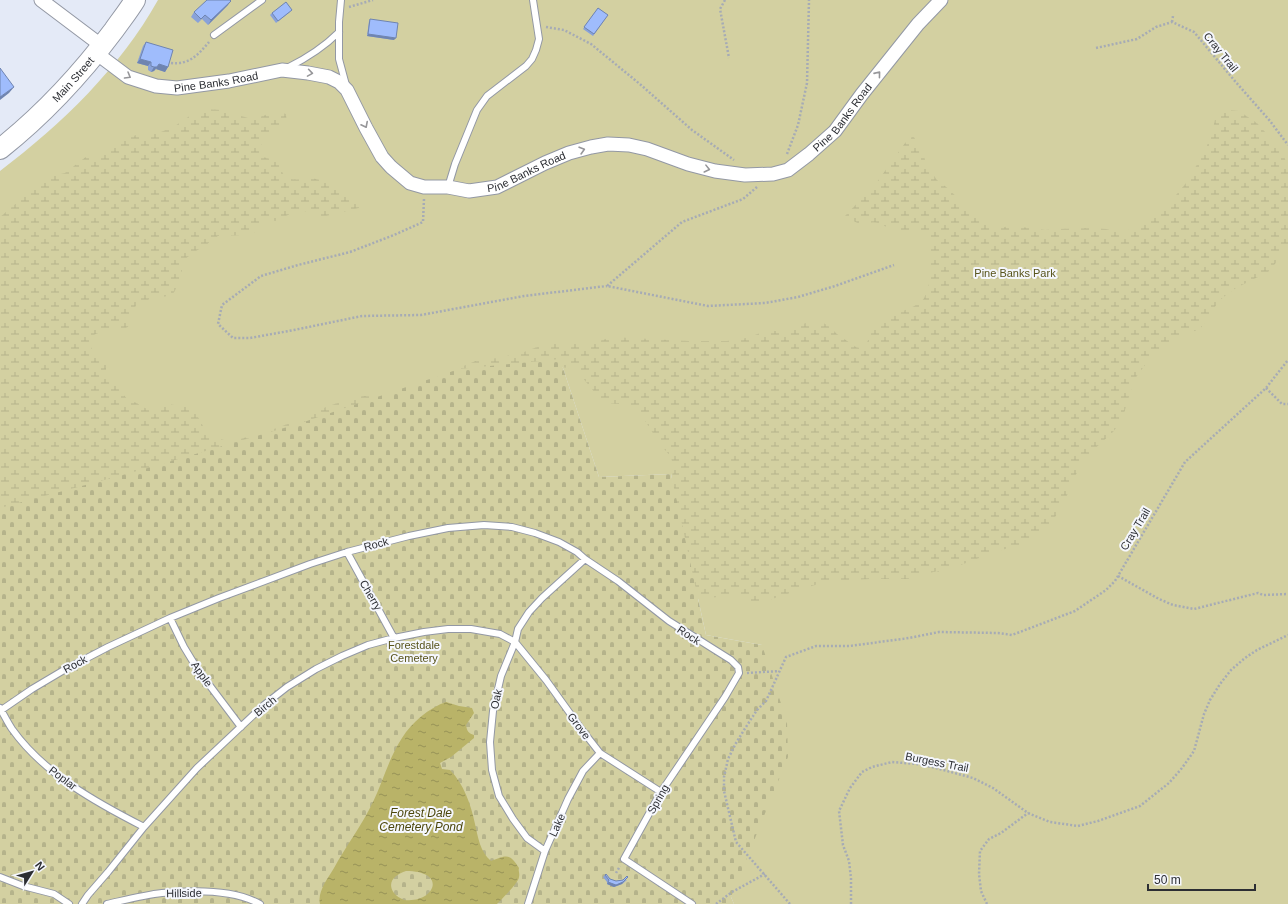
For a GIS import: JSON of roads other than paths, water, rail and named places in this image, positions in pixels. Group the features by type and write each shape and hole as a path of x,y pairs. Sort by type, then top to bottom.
{"main road":[{"name":"Main Street","path":"0,149 35,119 68,86 99,49 135,0"}],"street":[{"name":"Pine Banks Road","path":"41,0 99,49 128,77 156,86 177,88 229,81 282,70 329,77 339,82 347,90 382,157 405,179 410,183 424,187 448,187 469,191 497,187 545,163 569,153 608,144 629,144 688,164 715,171 745,175 773,174 788,170 835,131 862,94 918,24 941,0"}],"lane":[{"path":"214,35 262,0"},
{"path":"341,0 339,10 339,59 347,90"},
{"path":"448,187 455,164 477,110 487,96 526,66 532,59 539,39 533,0"},
{"path":"282,70 303,60 327,45 339,32"},
{"name":"Rock","path":"0,710 64,670 108,646 170,618 278,575 347,552 409,536 448,528 484,525 512,527 560,542 618,581 669,622 731,660 738,667 739,673"},
{"name":"Cherry","path":"347,552 394,638"},
{"name":"Oak","path":"545,852 527,838 513,820 499,796 492,770 490,742 493,711 501,676 515,642 518,629 529,612 542,598 585,559"},
{"name":"Apple","path":"170,618 184,647 198,670 241,727"},
{"name":"Birch","path":"82,904 144,828 197,768 264,706 287,687 316,669 342,656 394,638 448,629 471,629 500,634 515,642"},
{"name":"Grove","path":"515,642 542,675 600,753 661,792"},
{"name":"Spring","path":"692,904 624,859 661,792 725,697 739,673"},
{"name":"Poplar","path":"0,710 12,729 45,765 64,780 100,803 144,828"},
{"name":"Lake","path":"528,904 545,852 568,799 583,771 600,753"},
{"path":"0,877 23,886 54,894 69,904"},
{"name":"Hillside","path":"107,904 161,893 195,892 224,893 252,900 260,904"}],"water":[{"name":"Forest Dale Cemetery Pond","path":"446,702 472,708 474,713 466,725 468,732 474,735 474,738 451,757 440,763 442,769 450,770 463,788 469,802 478,839 484,853 491,861 504,857 510,857 513,859 519,868 519,876 516,883 497,904 320,904 319,899 324,885 369,811 393,753 402,738 416,721 433,708","holes":["406,871 419,872 428,876 432,881 432,887 429,893 414,900 404,900 398,897 392,889 391,885 393,879"]}],"park label":[{"name":"Pine Banks Park","path":"1015,273"},
{"name":"Forestdale Cemetery","path":"414,651"}]}
